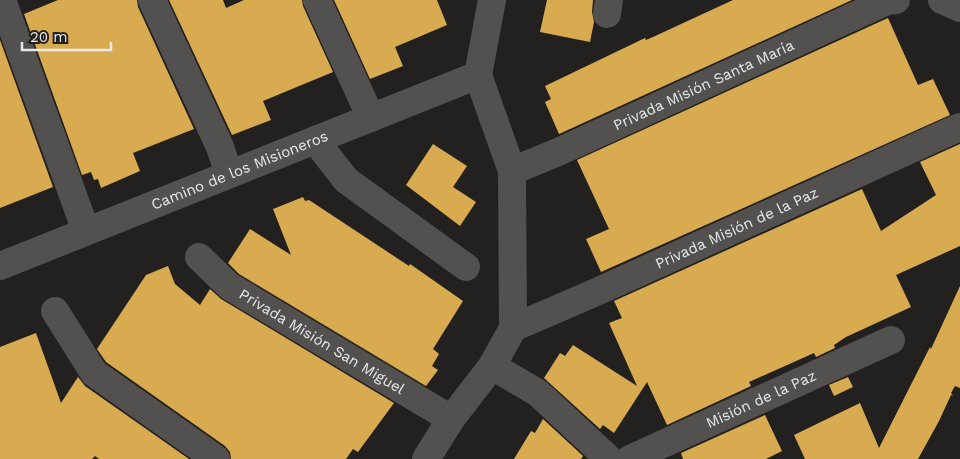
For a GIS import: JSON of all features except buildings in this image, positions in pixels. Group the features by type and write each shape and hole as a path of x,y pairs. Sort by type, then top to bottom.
{"street":[{"path":"2,0 86,232"},
{"path":"152,0 220,147 230,174"},
{"path":"318,0 371,118"},
{"path":"426,459 451,418 492,366 513,328 512,171 478,74 492,0"},
{"name":"Privada Misión Santa María","path":"512,171 558,152 887,1 896,0"},
{"path":"942,0 960,8"},
{"name":"Camino de los Misioneros","path":"0,266 478,74"},
{"name":"Privada Misión de la Paz","path":"513,328 594,294 960,127"},
{"path":"315,140 346,180 466,267"},
{"name":"Privada Misión San Miguel","path":"198,257 229,286 451,418"},
{"path":"55,311 94,373 216,459"},
{"name":"Misión de la Paz","path":"630,459 891,340"},
{"path":"492,366 538,393 609,459"}]}
